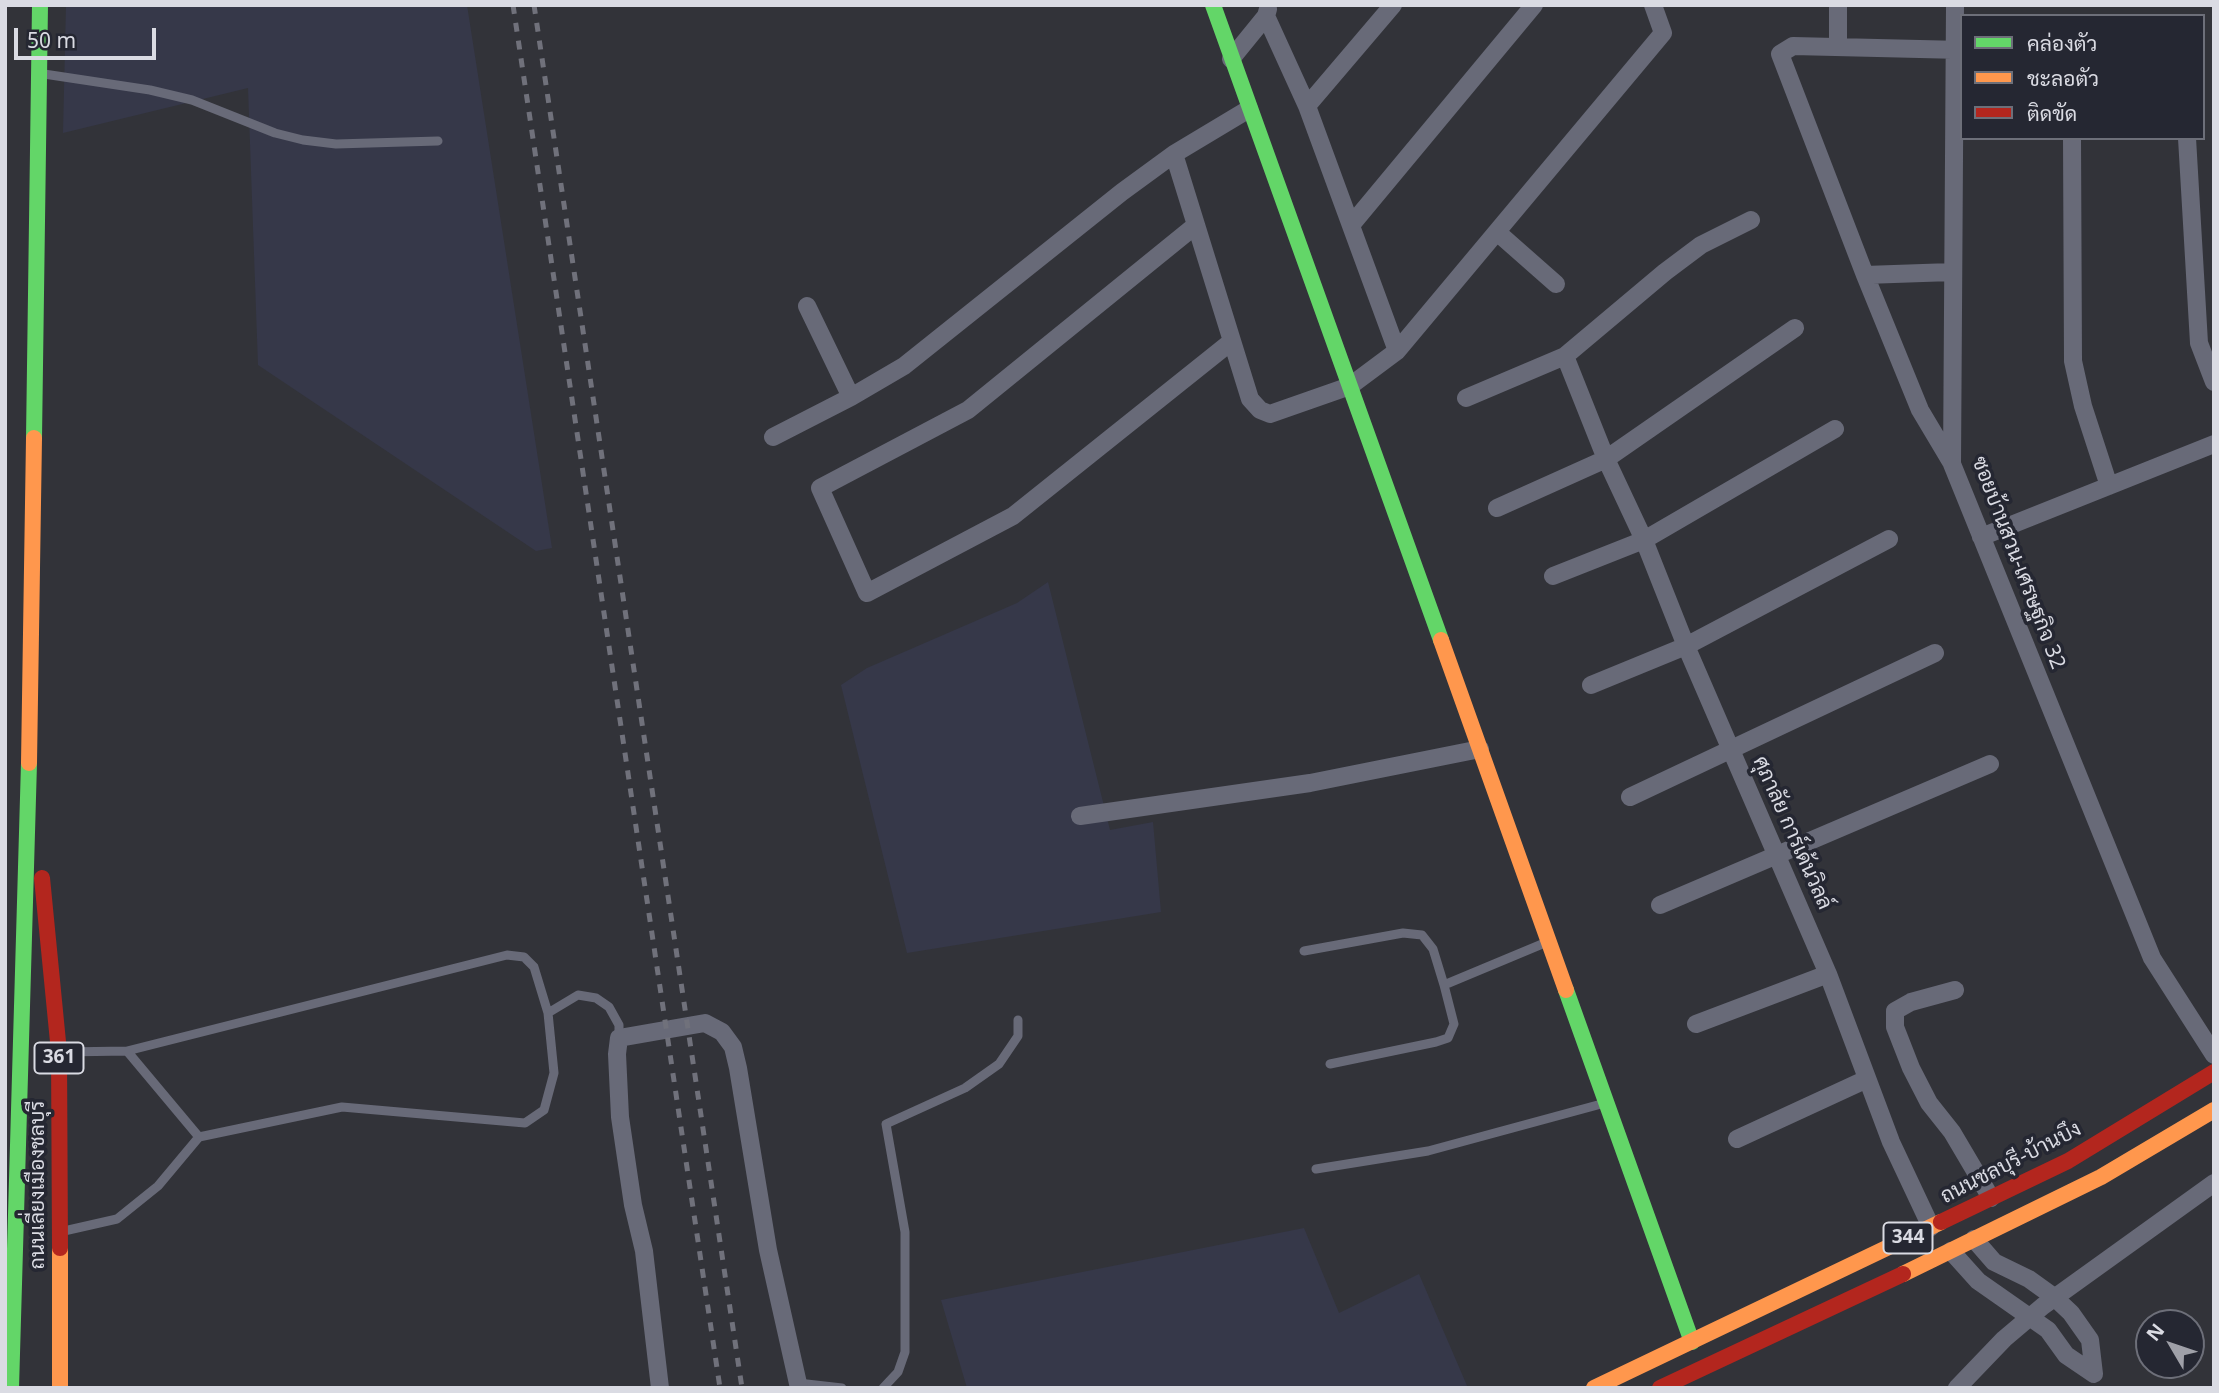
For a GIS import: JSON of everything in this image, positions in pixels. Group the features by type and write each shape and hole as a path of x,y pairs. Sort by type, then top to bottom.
{"main road":[{"name":"ถนนเลี่ยงเมืองชลบุรี","path":"11,1388 30,730 40,5"},
{"path":"1213,5 1692,1342"},
{"name":"ถนนเลี่ยงเมืองชลบุรี","path":"30,730 58,1052 60,1388"},
{"name":"ถนนชลบุรี-บ้านบึง","path":"1594,1388 2068,1161 2214,1072"},
{"name":"344","path":"1660,1388 1800,1324 2101,1177 2212,1115"}],"street":[{"path":"1307,106 1392,5"},
{"path":"1352,224 1534,5"},
{"path":"1174,154 1250,399 1260,410 1270,414 1350,386 1397,351 1663,33 1653,5"},
{"path":"1838,5 1838,47"},
{"name":"ซอยบ้านสวน-เศรษฐกิจ 32","path":"1955,5 1958,50 1952,272 1952,464 2152,958 2214,1055"},
{"path":"1231,59 1267,11"},
{"path":"1267,11 1307,106 1397,351"},
{"path":"1952,464 1920,410 1780,54 1793,46 1958,50"},
{"path":"773,437 904,366 1122,192 1174,154 1249,109"},
{"path":"2072,140 2073,361 2083,406 2109,486"},
{"path":"2187,140 2199,343 2214,382"},
{"path":"1466,398 1564,356 1665,272 1702,246 1751,220"},
{"path":"1196,225 968,410 820,488 867,593 1013,516 1232,341"},
{"path":"1497,232 1556,284"},
{"path":"1865,275 1952,272"},
{"path":"807,306 851,397"},
{"path":"1497,508 1606,459 1795,328"},
{"name":"ศุภาลัย การ์เด้นวิลล์","path":"1564,356 1828,974 1891,1142 1931,1227"},
{"path":"1553,576 1644,540 1835,429"},
{"path":"1982,537 2214,444"},
{"path":"1591,685 1686,646 1889,539"},
{"path":"1630,797 1935,653"},
{"path":"1080,816 1310,783 1480,749"},
{"path":"1660,905 1778,857 1990,764"},
{"path":"1696,1024 1828,974"},
{"path":"1955,990 1911,1002 1895,1011 1895,1027 1910,1068 1991,1198"},
{"path":"660,1388 644,1251 633,1205 620,1117 617,1054 619,1038 705,1023 722,1031 733,1048 768,1251 798,1385"},
{"path":"1737,1139 1867,1079"},
{"path":"1956,1388 2030,1316 2214,1183"},
{"path":"1974,1239 1994,1262 2029,1279 2071,1313 2090,1340 2094,1381"},
{"path":"1951,1251 1978,1282 2048,1330 2066,1355 2094,1381"}],"lane":[{"path":"39,74 150,90 192,100 275,133 303,141 336,144 438,141"},
{"path":"1304,951 1404,933 1422,935 1433,949 1454,1024 1448,1038 1436,1042 1330,1063"},
{"path":"1444,985 1549,941"},
{"path":"58,1052 127,1051 507,955 524,957 534,967 548,1013 554,1073 544,1110 525,1123 342,1107 199,1137 158,1186 117,1219 59,1233"},
{"path":"548,1013 578,995 596,998 609,1007 619,1026 619,1038"},
{"path":"883,1388 898,1372 905,1352 905,1233 886,1124 965,1088 999,1065 1018,1036 1018,1020"},
{"path":"127,1051 199,1137"},
{"path":"1317,1170 1428,1151 1606,1102"},
{"path":"798,1385 842,1388"}],"shaded area":[{"path":"66,5 467,5 552,548 536,551 258,365 248,88 63,133"},
{"path":"1048,582 1110,830 1153,822 1161,912 907,953 841,685 867,668 1017,603"},
{"path":"1304,1228 1339,1313 1419,1274 1468,1388 967,1388 941,1300"}],"railway":[{"path":"513,5 720,1388"},
{"path":"534,5 742,1388"}],"traffic: fast":[{"path":"34,438 40,5"},
{"path":"1213,5 1441,640"},
{"path":"11,1388 29,763"},
{"path":"1566,990 1692,1342"}],"traffic: slow":[{"path":"29,763 34,438"},
{"path":"1441,640 1566,990"},
{"path":"1903,1274 2101,1177 2214,1110"},
{"path":"1594,1388 1941,1222"},
{"path":"60,1248 60,1388"}],"traffic: jam":[{"path":"42,878 59,1052 60,1248"},
{"path":"1941,1222 2068,1161 2214,1072"},
{"path":"1660,1388 1903,1274"}]}
